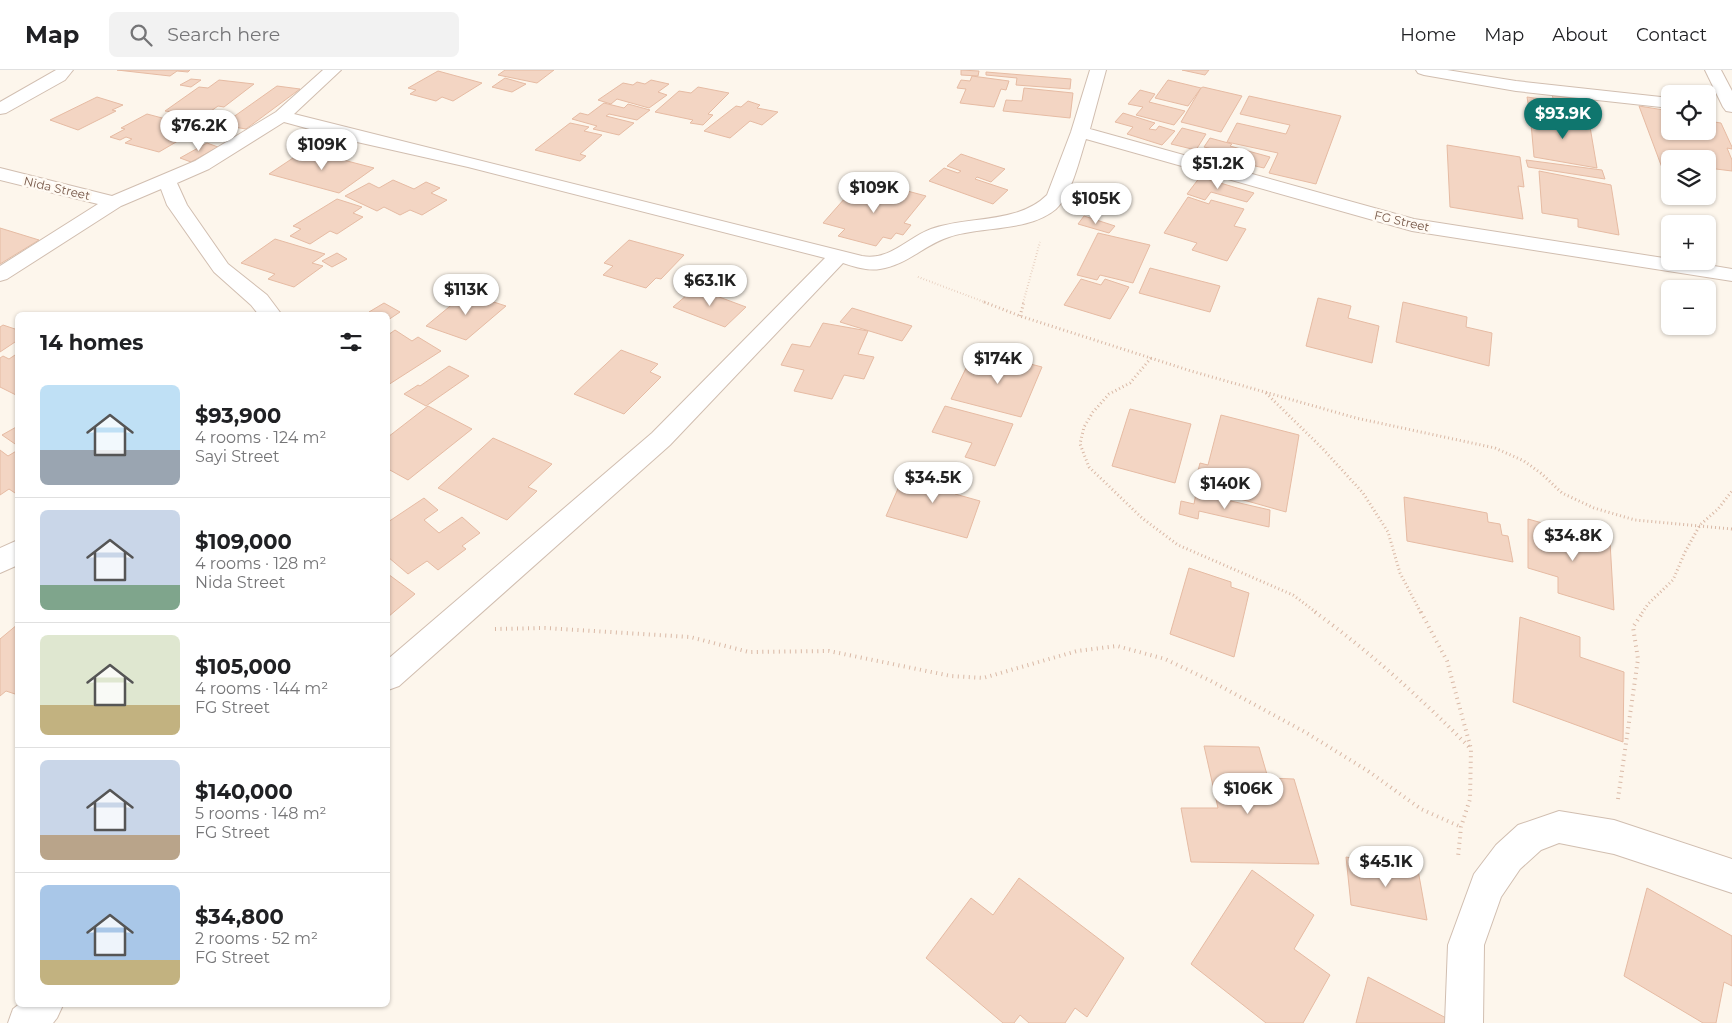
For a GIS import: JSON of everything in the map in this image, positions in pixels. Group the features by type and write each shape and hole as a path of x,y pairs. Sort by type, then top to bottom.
{"street":[{"path":"0,109 59,76 65,70"},
{"path":"0,275 114,202 202,165 282,116 333,70"},
{"path":"282,116 862,263 882,263 901,255 922,241 941,232 1000,222 1023,216 1050,205 1056,196 1080,132 1098,70"},
{"path":"1424,70 1491,82 1661,102"},
{"path":"1713,70 1727,108"},
{"name":"FG Street","path":"1080,132 1412,225 1732,275"},
{"name":"Nida Street","path":"0,174 114,202"},
{"path":"166,180 176,205 221,268 259,300 268,312"},
{"path":"390,675 661,439 839,256"},
{"path":"0,562 15,553"},
{"path":"1464,1023 1466,945 1487,887 1508,857 1530,837 1559,827 1614,837 1732,876"}],"path":[{"path":"1020,316 1050,205"},
{"path":"882,263 1020,316 1265,393 1356,418 1495,448 1524,461 1542,474 1562,493 1594,508 1635,520 1732,529"},
{"path":"1151,358 1130,384 1109,394 1093,412 1084,427 1080,444 1089,467 1142,518 1178,545 1293,595 1351,638 1384,666 1426,703 1471,749"},
{"path":"1265,393 1322,448 1363,493 1388,532 1400,573 1446,661 1471,749 1470,799 1460,827 1458,859"},
{"path":"1614,837 1638,659 1633,627 1648,604 1673,580 1685,552 1700,525 1718,509 1732,491"},
{"path":"442,630 545,628 690,637 749,652 829,650 951,676 984,678 1077,651 1117,646 1166,659 1211,681 1305,732 1368,771 1421,809 1460,827"}],"building":[{"path":"117,70 190,70 188,72 177,71 170,76"},
{"path":"505,70 554,70 537,83 498,75"},
{"path":"961,70 979,71 978,76 961,75"},
{"path":"1182,70 1209,70 1205,75"},
{"path":"438,71 482,83 453,101 442,97 436,101 410,94 416,90 408,88"},
{"path":"986,72 1071,79 1070,89 1016,85 1017,78 986,75"},
{"path":"972,76 1009,81 1006,90 1001,89 994,107 960,103 966,89 957,88 961,80 970,81"},
{"path":"505,78 526,84 512,92 492,87"},
{"path":"191,79 201,80 191,87 180,85"},
{"path":"219,80 254,84 224,107 218,106 204,116 165,111 199,87 208,88"},
{"path":"651,80 669,84 658,92 667,95 649,108 617,99 611,104 598,100 623,83 633,85 637,82 645,84"},
{"path":"1168,80 1201,88 1188,106 1155,98"},
{"path":"277,86 300,89 246,129 222,125"},
{"path":"698,87 729,93 708,114 713,115 703,125 690,123 693,120 655,112 679,91 691,93"},
{"path":"1203,87 1242,96 1221,132 1181,122"},
{"path":"1024,88 1073,93 1070,118 1003,111 1006,100 1022,101"},
{"path":"1140,90 1155,94 1149,102 1185,111 1174,125 1136,115 1143,107 1128,104"},
{"path":"1552,95 1584,100 1589,117 1529,109 1527,97 1554,101"},
{"path":"1249,96 1341,116 1316,184 1269,173 1278,153 1227,142 1237,123 1286,134 1290,125 1240,114"},
{"path":"97,97 123,105 112,110 116,111 78,130 50,120"},
{"path":"748,101 760,105 757,108 778,112 762,125 750,121 730,138 704,131 736,106 741,107"},
{"path":"604,103 624,108 628,104 650,110 637,120 609,114 606,116 634,123 619,135 593,129 597,126 572,119 580,113 588,115"},
{"path":"1639,106 1661,110 1661,140 1716,140 1716,122 1721,123 1732,147 1732,149 1727,148 1732,160 1732,171 1716,169 1716,150 1661,150 1661,165"},
{"path":"1530,112 1589,121 1597,168 1534,157"},
{"path":"1123,113 1155,123 1149,129 1156,130 1159,126 1175,131 1162,145 1127,134 1133,127 1115,122"},
{"path":"147,114 200,128 159,152 125,143 132,139 126,137 120,140 110,137 125,129 121,128"},
{"path":"570,123 589,127 584,131 602,135 580,154 586,156 580,161 535,150"},
{"path":"1182,128 1206,134 1196,150 1171,144"},
{"path":"1210,138 1232,144 1230,146 1270,157 1264,168 1251,165 1250,167 1221,159 1225,152 1204,147"},
{"path":"207,143 218,147 191,162 180,158"},
{"path":"1447,145 1520,157 1524,187 1518,186 1523,219 1450,207"},
{"path":"305,150 374,168 339,193 269,174"},
{"path":"961,154 1005,169 991,182 977,177 975,179 1008,190 993,204 929,181 944,168 958,173 961,171 947,166"},
{"path":"1526,160 1602,170 1605,179 1528,167"},
{"path":"1539,171 1611,185 1619,235 1578,227 1578,219 1542,213"},
{"path":"1200,177 1254,193 1247,202 1211,192 1205,200 1187,194"},
{"path":"393,180 414,189 426,182 440,188 431,193 447,200 422,215 410,210 400,215 384,207 377,211 345,196 369,183 379,188"},
{"path":"872,181 892,186 884,196 893,199 900,189 926,196 904,223 911,225 903,235 896,233 891,239 883,237 876,246 838,236 845,229 823,223 853,189 863,191"},
{"path":"1188,197 1209,204 1211,200 1244,209 1234,226 1246,229 1227,261 1192,250 1197,243 1164,233"},
{"path":"337,199 362,207 353,213 363,217 337,234 330,231 310,244 290,236 301,229 293,226"},
{"path":"1084,216 1115,226 1109,233 1078,224"},
{"path":"0,228 39,240 0,264"},
{"path":"1098,233 1150,245 1133,283 1100,275 1097,280 1077,275"},
{"path":"275,239 325,254 312,263 323,266 294,287 268,279 275,274 241,263"},
{"path":"629,240 684,255 661,279 656,278 646,288 603,275 613,266 604,263"},
{"path":"337,253 347,259 332,267 322,261"},
{"path":"1150,268 1220,286 1210,312 1139,293"},
{"path":"1081,279 1101,285 1105,279 1129,287 1110,319 1064,305"},
{"path":"695,288 746,307 725,327 673,307"},
{"path":"466,293 506,306 466,340 426,326"},
{"path":"1318,298 1351,306 1348,318 1379,326 1372,363 1306,346"},
{"path":"1403,302 1467,317 1466,327 1492,333 1489,366 1396,342"},
{"path":"384,303 400,312 390,319 390,312 369,312"},
{"path":"852,308 912,326 902,341 840,322"},
{"path":"823,323 868,331 858,354 874,357 864,379 844,375 832,399 794,391 804,370 781,365 792,344 810,347"},
{"path":"3,325 15,329 15,342 0,352 0,327"},
{"path":"395,330 412,341 418,337 441,351 390,384 390,334"},
{"path":"621,350 658,364 650,372 661,377 624,414 574,394"},
{"path":"15,355 15,394 0,387 0,358 3,356 9,359"},
{"path":"996,355 1042,367 1021,417 951,399 969,362 990,367"},
{"path":"449,366 469,376 426,406 404,394 418,385 420,386"},
{"path":"428,406 472,429 408,480 390,470 390,435"},
{"path":"945,406 1013,424 995,466 965,457 972,443 932,432"},
{"path":"1130,409 1191,424 1175,483 1112,466"},
{"path":"1221,415 1299,435 1286,512 1194,486 1200,463 1208,465"},
{"path":"15,428 15,444 2,435"},
{"path":"493,438 552,464 528,487 537,491 507,520 438,488"},
{"path":"0,450 8,456 15,452 15,493 9,489 0,495"},
{"path":"907,468 959,481 955,494 980,501 967,538 886,516"},
{"path":"1196,493 1270,510 1269,527 1199,511 1198,519 1179,514 1181,501 1194,504"},
{"path":"1404,497 1487,513 1488,522 1500,524 1502,535 1508,536 1513,562 1407,541"},
{"path":"424,498 438,510 424,520 439,533 462,517 480,533 462,546 466,549 438,570 427,561 408,574 390,559 390,521"},
{"path":"1528,519 1610,542 1614,610 1558,593 1558,577 1528,568"},
{"path":"1189,568 1231,582 1231,587 1249,593 1234,657 1170,634"},
{"path":"390,575 415,594 390,615"},
{"path":"1520,617 1580,637 1580,657 1624,672 1623,742 1513,702"},
{"path":"15,626 15,694 6,691 0,696 0,639"},
{"path":"1204,746 1259,747 1268,778 1294,779 1319,864 1191,862 1181,808 1218,808"},
{"path":"1346,857 1418,870 1427,920 1351,905"},
{"path":"1252,870 1314,915 1294,949 1330,975 1303,1023 1266,1023 1191,964"},
{"path":"1019,878 1124,958 1087,1017 1075,1008 1065,1023 1029,1023 1020,1015 1014,1023 1003,1023 926,958 971,898 993,915"},
{"path":"1647,888 1732,936 1732,986 1724,982 1716,1023 1703,1023 1624,976"},
{"path":"1368,977 1450,1020 1449,1023 1356,1023"}]}
